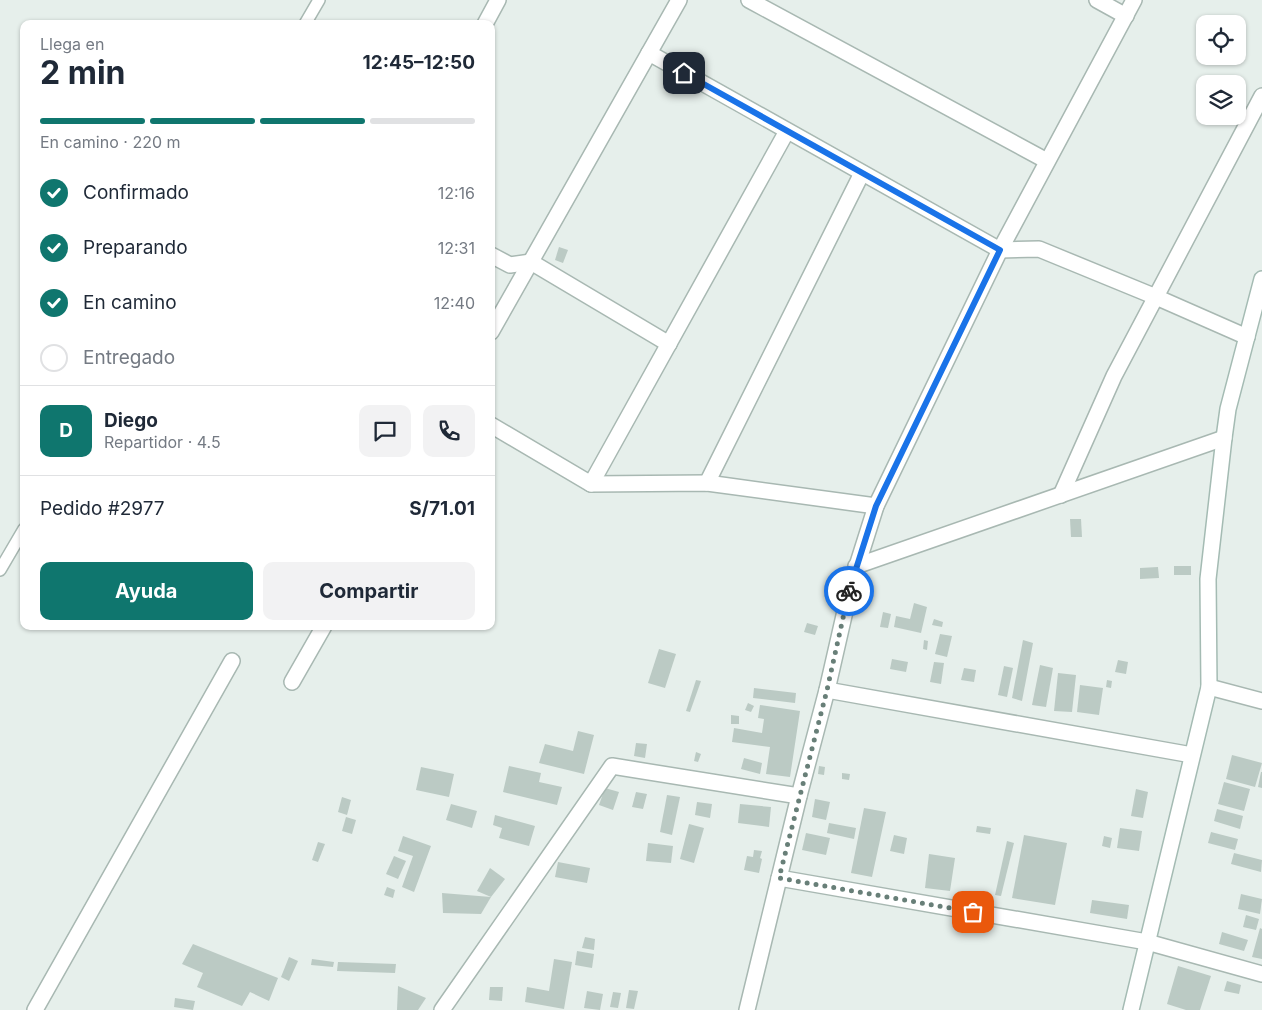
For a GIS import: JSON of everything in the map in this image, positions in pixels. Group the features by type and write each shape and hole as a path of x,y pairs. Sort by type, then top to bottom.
{"street":[{"path":"487,20 498,0"},
{"path":"495,325 679,0"},
{"path":"749,0 1047,162"},
{"path":"1097,0 1126,16"},
{"path":"747,1010 827,690 851,585 876,506 1000,250 1134,0"},
{"path":"649,54 1000,250 1039,249 1247,337"},
{"path":"1061,495 1114,376 1262,96"},
{"path":"591,484 787,131"},
{"path":"707,483 862,173"},
{"path":"495,257 510,265 531,262 669,344"},
{"path":"1131,1010 1209,687 1208,579 1224,438 1228,409 1262,279"},
{"path":"495,427 591,484 707,483 876,506"},
{"path":"856,566 1224,438"},
{"path":"292,682 322,630"},
{"path":"35,1010 232,661"},
{"path":"1209,687 1262,701"},
{"path":"827,690 1192,755"},
{"path":"442,1010 612,766 799,796"},
{"path":"779,878 1147,942 1262,974"},
{"path":"442,1010 448,1010"}],"lane":[{"path":"308,20 318,0"},
{"path":"0,570 20,537"}],"building":[{"path":"559,247 568,250 563,263 555,260"},
{"path":"1070,519 1081,519 1082,537 1071,537"},
{"path":"1174,566 1191,566 1191,575 1174,575"},
{"path":"1158,567 1159,578 1140,579 1140,568"},
{"path":"914,603 927,607 921,633 894,627 896,616 910,619"},
{"path":"883,612 891,614 888,628 880,627"},
{"path":"934,619 943,622 942,627 932,625"},
{"path":"807,623 818,626 815,635 804,632"},
{"path":"940,634 952,636 947,657 935,654"},
{"path":"924,640 928,641 927,650 923,649"},
{"path":"1023,640 1033,643 1022,701 1012,698"},
{"path":"659,649 676,654 665,688 648,683"},
{"path":"892,659 908,662 906,672 890,669"},
{"path":"1118,660 1128,662 1126,674 1115,672"},
{"path":"934,662 944,663 941,684 930,682"},
{"path":"1040,665 1053,668 1046,707 1032,705"},
{"path":"1004,666 1013,668 1007,697 998,695"},
{"path":"964,668 976,670 974,682 961,680"},
{"path":"1058,673 1076,675 1072,712 1054,711"},
{"path":"696,680 701,681 690,712 686,711"},
{"path":"1107,680 1112,681 1111,688 1106,687"},
{"path":"1080,685 1103,688 1099,715 1077,712"},
{"path":"754,688 796,693 795,703 753,698"},
{"path":"748,703 754,706 751,712 745,710"},
{"path":"760,705 800,711 790,777 766,774 770,747 732,742 734,728 762,733 764,719 758,718"},
{"path":"731,715 739,716 739,724 731,724"},
{"path":"578,731 594,735 584,774 539,763 545,744 573,751"},
{"path":"636,743 647,744 645,758 634,756"},
{"path":"696,752 701,754 698,762 694,761"},
{"path":"1232,755 1262,763 1255,787 1226,779"},
{"path":"744,758 762,763 760,774 741,769"},
{"path":"509,766 541,773 539,782 562,787 557,805 503,792"},
{"path":"819,766 825,767 824,775 818,774"},
{"path":"421,767 454,774 449,797 416,790"},
{"path":"1262,772 1262,788 1258,787"},
{"path":"842,773 850,774 849,780 842,779"},
{"path":"1224,782 1250,789 1244,811 1218,804"},
{"path":"605,788 619,792 613,810 599,805"},
{"path":"1136,789 1148,792 1143,818 1131,816"},
{"path":"636,792 647,794 643,809 632,807"},
{"path":"667,795 680,797 672,835 660,832"},
{"path":"342,797 351,800 347,815 338,812"},
{"path":"815,799 830,802 826,820 812,817"},
{"path":"697,802 712,804 710,818 695,815"},
{"path":"451,804 477,811 472,828 446,820"},
{"path":"740,804 771,807 769,827 738,823"},
{"path":"864,808 886,812 872,877 851,873"},
{"path":"1217,809 1243,816 1240,829 1214,821"},
{"path":"495,815 535,826 529,846 499,838 502,828 493,825"},
{"path":"346,817 356,820 352,834 342,831"},
{"path":"829,823 856,828 854,839 827,833"},
{"path":"689,824 704,828 694,863 680,859"},
{"path":"977,826 991,828 990,834 976,832"},
{"path":"1120,828 1142,831 1139,851 1117,848"},
{"path":"1211,832 1238,839 1235,850 1208,843"},
{"path":"806,833 830,838 826,855 802,850"},
{"path":"894,835 907,838 904,854 890,851"},
{"path":"1024,835 1067,843 1055,905 1012,898"},
{"path":"403,836 431,846 414,892 402,887 413,856 398,851"},
{"path":"1104,836 1112,838 1110,848 1102,846"},
{"path":"1007,841 1014,843 1001,896 995,895"},
{"path":"318,842 325,844 318,862 312,860"},
{"path":"648,843 673,846 671,863 646,861"},
{"path":"754,850 762,851 759,873 744,870 747,856 753,857"},
{"path":"1234,853 1262,860 1261,872 1231,864"},
{"path":"929,854 955,858 950,891 925,888"},
{"path":"394,856 406,861 398,879 386,874"},
{"path":"558,862 590,868 587,883 555,877"},
{"path":"490,868 505,879 491,897 477,891"},
{"path":"387,887 395,890 393,898 384,895"},
{"path":"442,893 491,897 481,914 443,913"},
{"path":"1241,894 1262,899 1260,914 1238,909"},
{"path":"1092,900 1129,905 1127,919 1090,913"},
{"path":"1246,915 1259,919 1256,930 1243,927"},
{"path":"1260,928 1262,929 1262,959 1252,957"},
{"path":"1222,932 1248,940 1244,951 1219,944"},
{"path":"585,937 595,939 594,950 582,948"},
{"path":"193,944 278,978 269,1001 250,992 242,1006 197,987 203,973 182,964"},
{"path":"577,951 594,954 592,968 575,965"},
{"path":"289,957 298,961 289,981 281,977"},
{"path":"312,959 334,962 333,967 311,965"},
{"path":"554,959 572,962 564,1009 525,1002 527,987 549,991"},
{"path":"338,962 396,964 395,973 337,971"},
{"path":"1178,966 1211,976 1200,1010 1186,1010 1167,1004"},
{"path":"1227,981 1241,985 1239,994 1224,991"},
{"path":"398,986 426,998 418,1010 397,1010"},
{"path":"490,987 503,987 502,1001 489,1000"},
{"path":"629,990 638,991 634,1009 626,1008"},
{"path":"587,991 603,994 600,1010 584,1008"},
{"path":"613,992 621,993 618,1008 610,1007"},
{"path":"175,998 195,1001 193,1010 174,1007"}],"way so far":[{"path":"849,591 827,690 779,878 973,912"}],"route":[{"path":"684,73 1000,250 876,506 849,591"}]}
